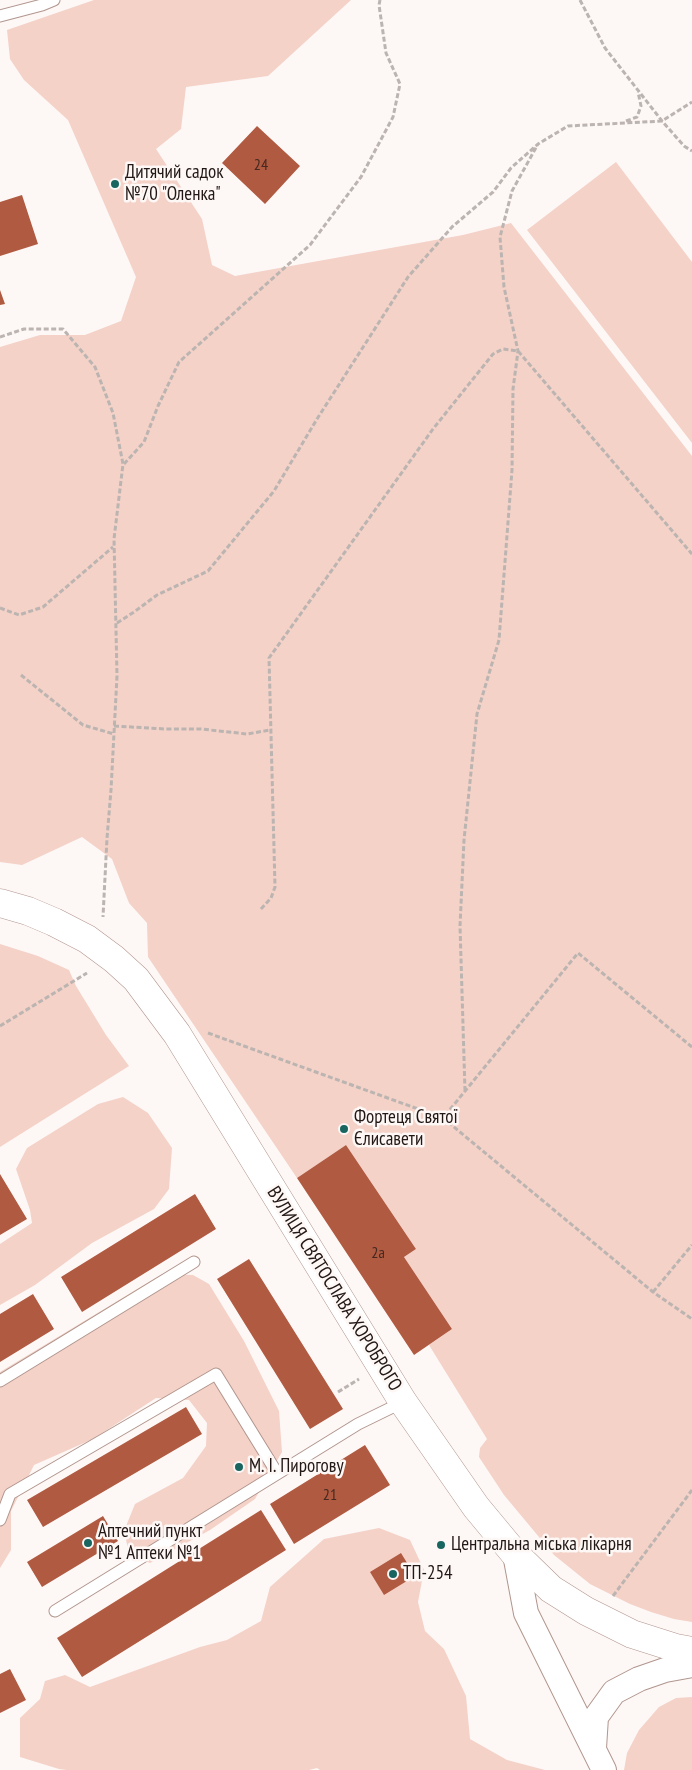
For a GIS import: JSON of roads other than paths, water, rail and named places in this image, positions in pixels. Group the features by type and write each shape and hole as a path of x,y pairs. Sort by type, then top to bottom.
{"main road":[{"name":"ВУЛИЦЯ СВЯТОСЛАВА ХОРОБРОГО","path":"0,903 28,911 87,939 114,959 136,979 177,1034 403,1402 476,1507 515,1554 551,1589 586,1611 632,1634 692,1651"}],"street":[{"path":"515,1554 526,1613 599,1760"},
{"path":"599,1760 596,1717 614,1692 648,1676 692,1664"}],"lane":[{"path":"0,16 54,0"},
{"path":"0,1382 194,1262"},
{"path":"0,1520 10,1494 216,1374 277,1474"},
{"path":"55,1611 358,1424 403,1402"}],"place":[{"name":"Дитячий садок №70 \"Оленка\"","path":"115,184"},
{"name":"Фортеця Святої Єлисавети","path":"344,1129"},
{"name":"М. І. Пирогову","path":"239,1467"},
{"name":"Аптечний пункт №1 Аптеки №1","path":"88,1543"},
{"name":"Центральна міська лікарня","path":"441,1545"},
{"name":"ТП-254","path":"393,1574"}]}
